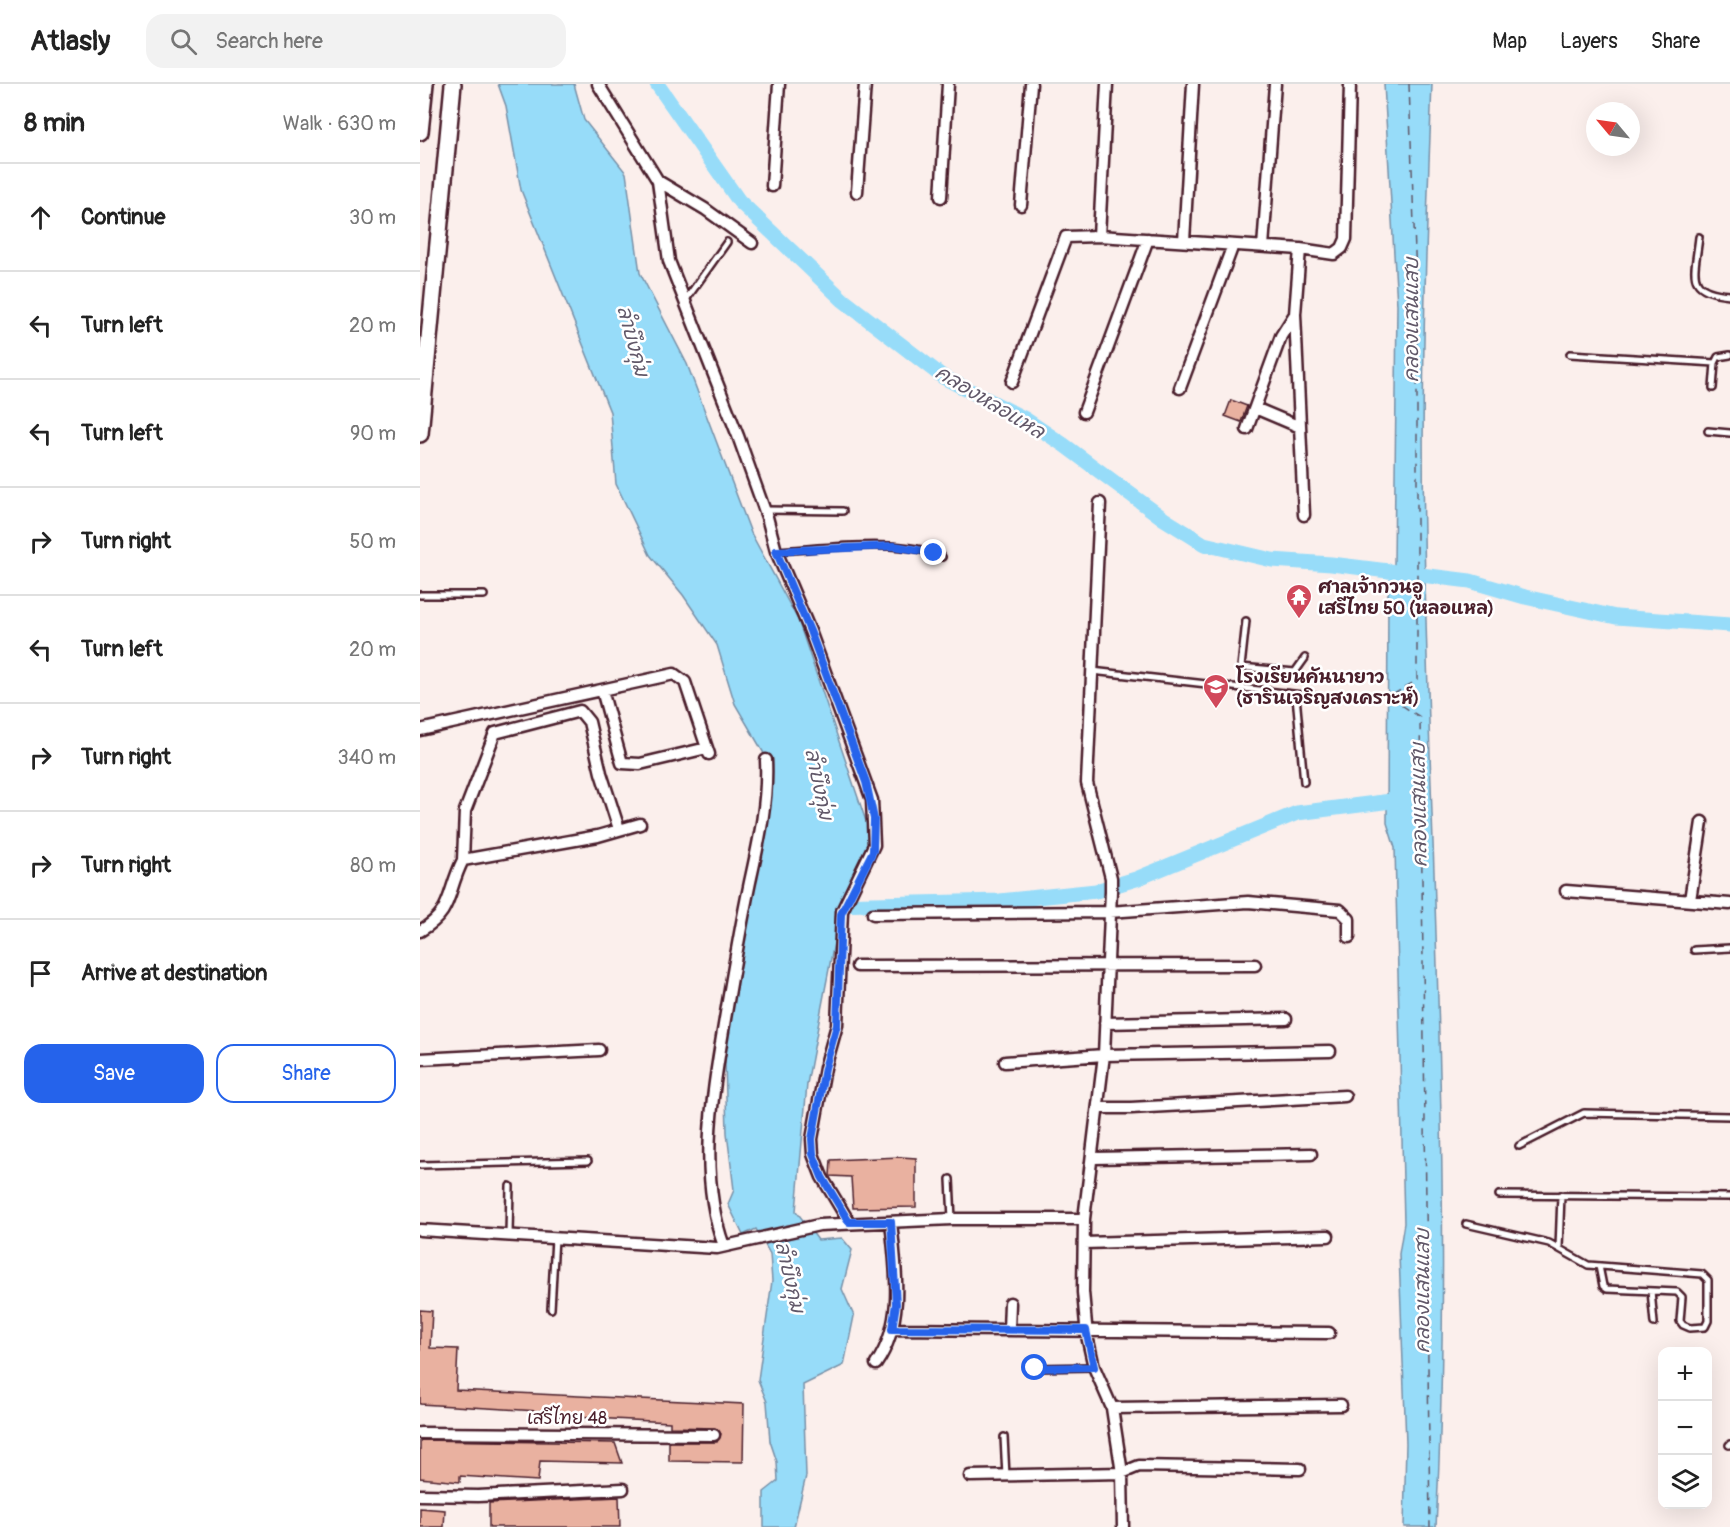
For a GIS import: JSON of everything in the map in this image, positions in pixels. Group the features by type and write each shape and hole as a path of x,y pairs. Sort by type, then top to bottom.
{"main road":[{"path":"420,132 425,84"},
{"path":"420,434 427,284 453,84"}],"street":[{"path":"598,84 658,181 669,261 765,510 776,551 810,631 872,800 874,848 841,914 837,1025 825,1068 812,1139 813,1154 822,1177 849,1222"},
{"path":"772,186 779,84"},
{"path":"856,192 865,84"},
{"path":"941,197 948,84"},
{"path":"1021,205 1031,84"},
{"path":"1099,236 1107,84"},
{"path":"1184,241 1193,84"},
{"path":"1263,247 1275,84"},
{"path":"1012,382 1064,239 1070,236 1184,241 1300,249 1334,254 1342,248 1346,238 1350,84"},
{"path":"658,181 705,209 752,243"},
{"path":"1084,412 1148,239"},
{"path":"1180,388 1233,245"},
{"path":"1300,249 1295,314 1304,515"},
{"path":"1247,429 1281,336 1295,314"},
{"path":"1255,408 1300,428"},
{"path":"1100,503 1087,783 1111,878 1111,891 1104,1056 1094,1158 1084,1219 1086,1330 1094,1367 1112,1407 1122,1473 1124,1527"},
{"path":"420,730 670,675 680,676 685,682 708,751 640,764 622,763 602,690"},
{"path":"420,931 438,920 446,907 453,879 463,861 465,811 495,733 580,711 589,722 601,773 619,829"},
{"path":"726,1245 714,1212 710,1180 710,1117 731,982 765,812 766,760"},
{"path":"1690,900 1702,822"},
{"path":"463,861 640,824"},
{"path":"1566,891 1730,904"},
{"path":"873,914 1109,912 1248,902 1340,910 1349,919 1349,938"},
{"path":"857,966 1255,965"},
{"path":"1105,1023 1286,1019"},
{"path":"420,1059 599,1050"},
{"path":"1005,1062 1104,1056 1330,1051"},
{"path":"1098,1108 1345,1096"},
{"path":"1094,1158 1311,1154"},
{"path":"420,1230 717,1248 819,1225 849,1222 1084,1219"},
{"path":"876,1364 892,1329 896,1304 891,1222"},
{"path":"1084,1243 1328,1236"},
{"path":"1009,1330 1010,1303"},
{"path":"892,1329 1329,1334"},
{"path":"1112,1407 1341,1405"},
{"name":"เสรีไทย 48","path":"420,1433 714,1435"},
{"path":"970,1476 1122,1473 1139,1466 1300,1469"},
{"path":"420,1495 478,1496 622,1489"}],"lane":[{"path":"1699,237 1695,279 1701,289 1711,293 1730,294"},
{"path":"684,302 727,242"},
{"path":"1570,354 1715,363"},
{"path":"1713,388 1715,363 1718,357 1730,356"},
{"path":"1708,431 1730,433"},
{"path":"765,510 843,511"},
{"path":"776,551 894,546 934,553 942,557"},
{"path":"420,595 484,595"},
{"path":"1246,621 1240,668 1295,672 1305,658"},
{"path":"1091,671 1320,697"},
{"path":"1235,688 1237,680"},
{"path":"1296,696 1304,782"},
{"path":"1694,950 1730,948"},
{"path":"1519,1146 1584,1113 1730,1116"},
{"path":"420,1165 588,1161"},
{"path":"950,1179 952,1219"},
{"path":"509,1235 510,1186"},
{"path":"1499,1195 1730,1197"},
{"path":"1559,1248 1561,1195"},
{"path":"1466,1224 1549,1243 1588,1265 1702,1274 1708,1280 1708,1321 1705,1327 1690,1328 1680,1321 1681,1293 1607,1289 1603,1286 1599,1266"},
{"path":"551,1309 555,1238"},
{"path":"1651,1291 1654,1323"},
{"path":"1035,1368 1094,1367"},
{"path":"1004,1437 1006,1476"}],"water":[{"name":"ลำบึงกุ่ม","path":"498,84 574,84 584,120 626,173 640,273 687,364 751,533 798,620 873,842 837,927 807,1084 796,1211 818,1240 842,1238 852,1250 842,1289 854,1316 844,1365 803,1385 806,1476 794,1527 764,1527 764,1492 778,1481 777,1462 770,1441 767,1402 758,1380 772,1281 770,1254 756,1229 743,1235 728,1204 734,1190 727,1133 725,1061 729,1001 769,762 735,704 717,645 683,595 650,555 616,484 610,412 521,190 506,106"},
{"name":"คลองแสนแสบ","path":"1384,84 1432,84 1425,309 1423,478 1442,1155 1441,1403 1436,1527 1404,1527 1406,1443 1399,1254 1404,1223 1395,848 1387,823 1388,594 1394,565 1397,305"}],"building":[{"path":"1231,400 1247,406 1241,422 1225,416"},
{"path":"916,1158 916,1207 853,1208 851,1177 830,1176 831,1160"},
{"path":"420,1310 432,1311 430,1348 458,1349 456,1390 744,1404 743,1462 669,1461 669,1442 717,1442 721,1434 715,1428 670,1427 670,1422 554,1416 554,1412 420,1404"},
{"path":"420,1440 615,1443 622,1463 540,1461 538,1481 460,1476 460,1482 420,1478"},
{"path":"619,1497 620,1527 489,1527 489,1503"},
{"path":"420,1508 445,1510 444,1527 420,1527"}],"waterway":[{"name":"คลองหลอแหล","path":"657,84 739,201 843,300 943,377 1025,419 1164,519 1204,544 1272,560 1331,564 1470,581 1525,597 1616,617 1730,625"},
{"name":"คลองแสนแสบ","path":"832,905 1000,901 1096,891 1136,879 1297,813 1407,799"}],"ferry route":[{"path":"1409,84 1417,309 1417,680 1389,697 1420,717 1430,1527"}],"place":[{"name":"ศาลเจ้ากวนอู เสรีไทย 50 (หลอแหล)","path":"1299,620"},
{"name":"โรงเรียนคันนายาว (ธารินเจริญสงเคราะห์)","path":"1216,710"}],"route":[{"path":"934,553 894,546 776,551 810,631 866,782 872,800 874,819 873,851 841,914 837,1025 825,1068 813,1130 813,1154 826,1185 849,1222 891,1222 896,1268 896,1304 892,1329 1086,1330 1094,1367 1035,1368"}]}
